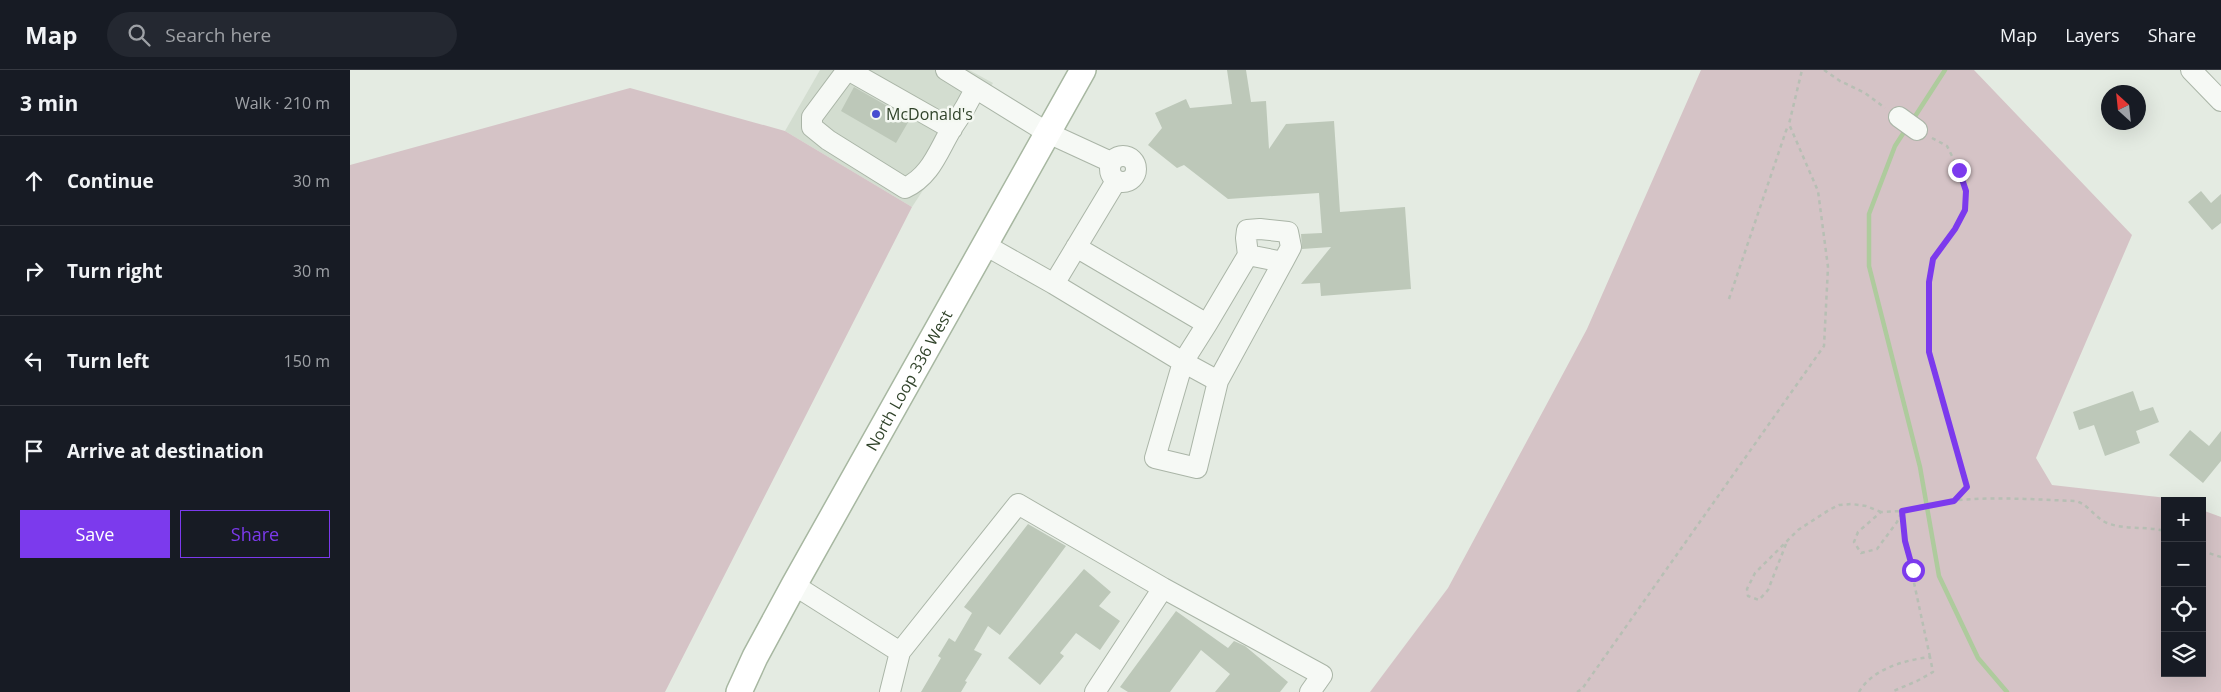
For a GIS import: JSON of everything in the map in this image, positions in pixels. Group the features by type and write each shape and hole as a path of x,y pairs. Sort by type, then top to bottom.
{"main road":[{"name":"North Loop 336 West","path":"739,692 755,656 794,585 1083,70"}],"street":[{"path":"952,129 848,70 812,117 812,127 828,140 905,188 917,183 935,161 952,129 967,108 975,88"},
{"path":"946,70 1113,172 1076,248 1054,284"},
{"path":"2191,70 2221,101"},
{"path":"1899,117 1917,130"},
{"path":"1260,229 1288,232 1291,247 1218,381 1197,468 1156,458 1183,362 1248,255 1246,238 1248,230 1260,229"},
{"path":"986,245 1218,381"},
{"path":"1076,248 1207,324"},
{"path":"1248,255 1283,262"},
{"path":"890,692 900,652 1018,504 1163,588 1322,675 1310,692"},
{"path":"794,585 900,652"},
{"path":"1095,692 1163,588"}],"path":[{"path":"1729,299 1789,124 1802,70"},
{"path":"1824,70 1840,81 1865,93 1899,117"},
{"path":"1576,692 1582,689 1824,346 1828,267 1818,191 1789,124"},
{"path":"1917,130 1947,146 1959,170 1966,191 1965,210 1955,229 1933,259 1929,282 1929,352 1967,487 1954,501"},
{"path":"1786,544 1768,590 1759,600 1748,596 1746,589 1755,573 1798,530 1829,510 1839,506 1852,504 1866,506 1881,512 1902,511 1954,501 1985,498 2076,501 2084,504 2106,523 2127,528 2149,527 2161,529"},
{"path":"1881,512 1858,532 1854,542 1861,553 1877,550 1897,522 1902,511"},
{"path":"1891,692 1933,672 1905,541 1902,511"},
{"path":"2206,552 2221,557"},
{"path":"1859,692 1866,681 1908,659 1930,658"}],"shaded area":[{"path":"820,70 969,70 993,83 912,207 785,131"},
{"path":"1701,70 1974,70 2132,235 2036,458 2052,485 2161,497 2161,677 2206,677 2206,511 2221,517 2221,692 1370,692 1448,588 1587,329"},
{"path":"630,88 785,131 912,207 665,692 350,692 350,165"}],"building":[{"path":"1227,70 1246,70 1251,102 1266,101 1269,149 1286,124 1334,121 1340,212 1405,207 1411,289 1321,296 1320,283 1301,284 1331,247 1302,249 1301,234 1322,233 1319,193 1228,199 1184,165 1177,168 1148,145 1162,128 1155,113 1186,99 1190,108 1232,104"},
{"name":"McDonald's","path":"854,87 910,119 896,143 841,111"},
{"path":"2201,191 2211,203 2221,194 2221,223 2212,230 2188,202"},
{"path":"2133,391 2140,411 2153,407 2159,422 2136,431 2140,443 2105,456 2094,425 2079,430 2073,412"},
{"path":"2190,430 2209,446 2221,431 2221,461 2203,483 2169,455"},
{"path":"1028,524 1066,546 1000,635 988,626 974,650 982,654 965,681 967,682 961,692 921,692 941,658 938,656 949,638 955,642 972,613 964,607"},
{"path":"1084,569 1111,592 1099,606 1120,621 1100,650 1076,633 1060,653 1064,656 1040,685 1008,658"},
{"path":"1176,611 1228,648 1234,641 1245,646 1288,682 1280,692 1215,692 1230,674 1201,650 1170,692 1128,692 1120,687"}],"waterway":[{"path":"1912,121 1945,70"},
{"path":"1906,129 1895,146 1869,214 1869,266 1920,467 1939,576 1978,658 2007,692"}],"place":[{"name":"McDonald's","path":"876,114"}],"route":[{"path":"1913,570 1905,541 1902,511 1954,501 1967,487 1929,352 1929,282 1933,259 1955,229 1965,210 1966,191 1959,170"}]}
